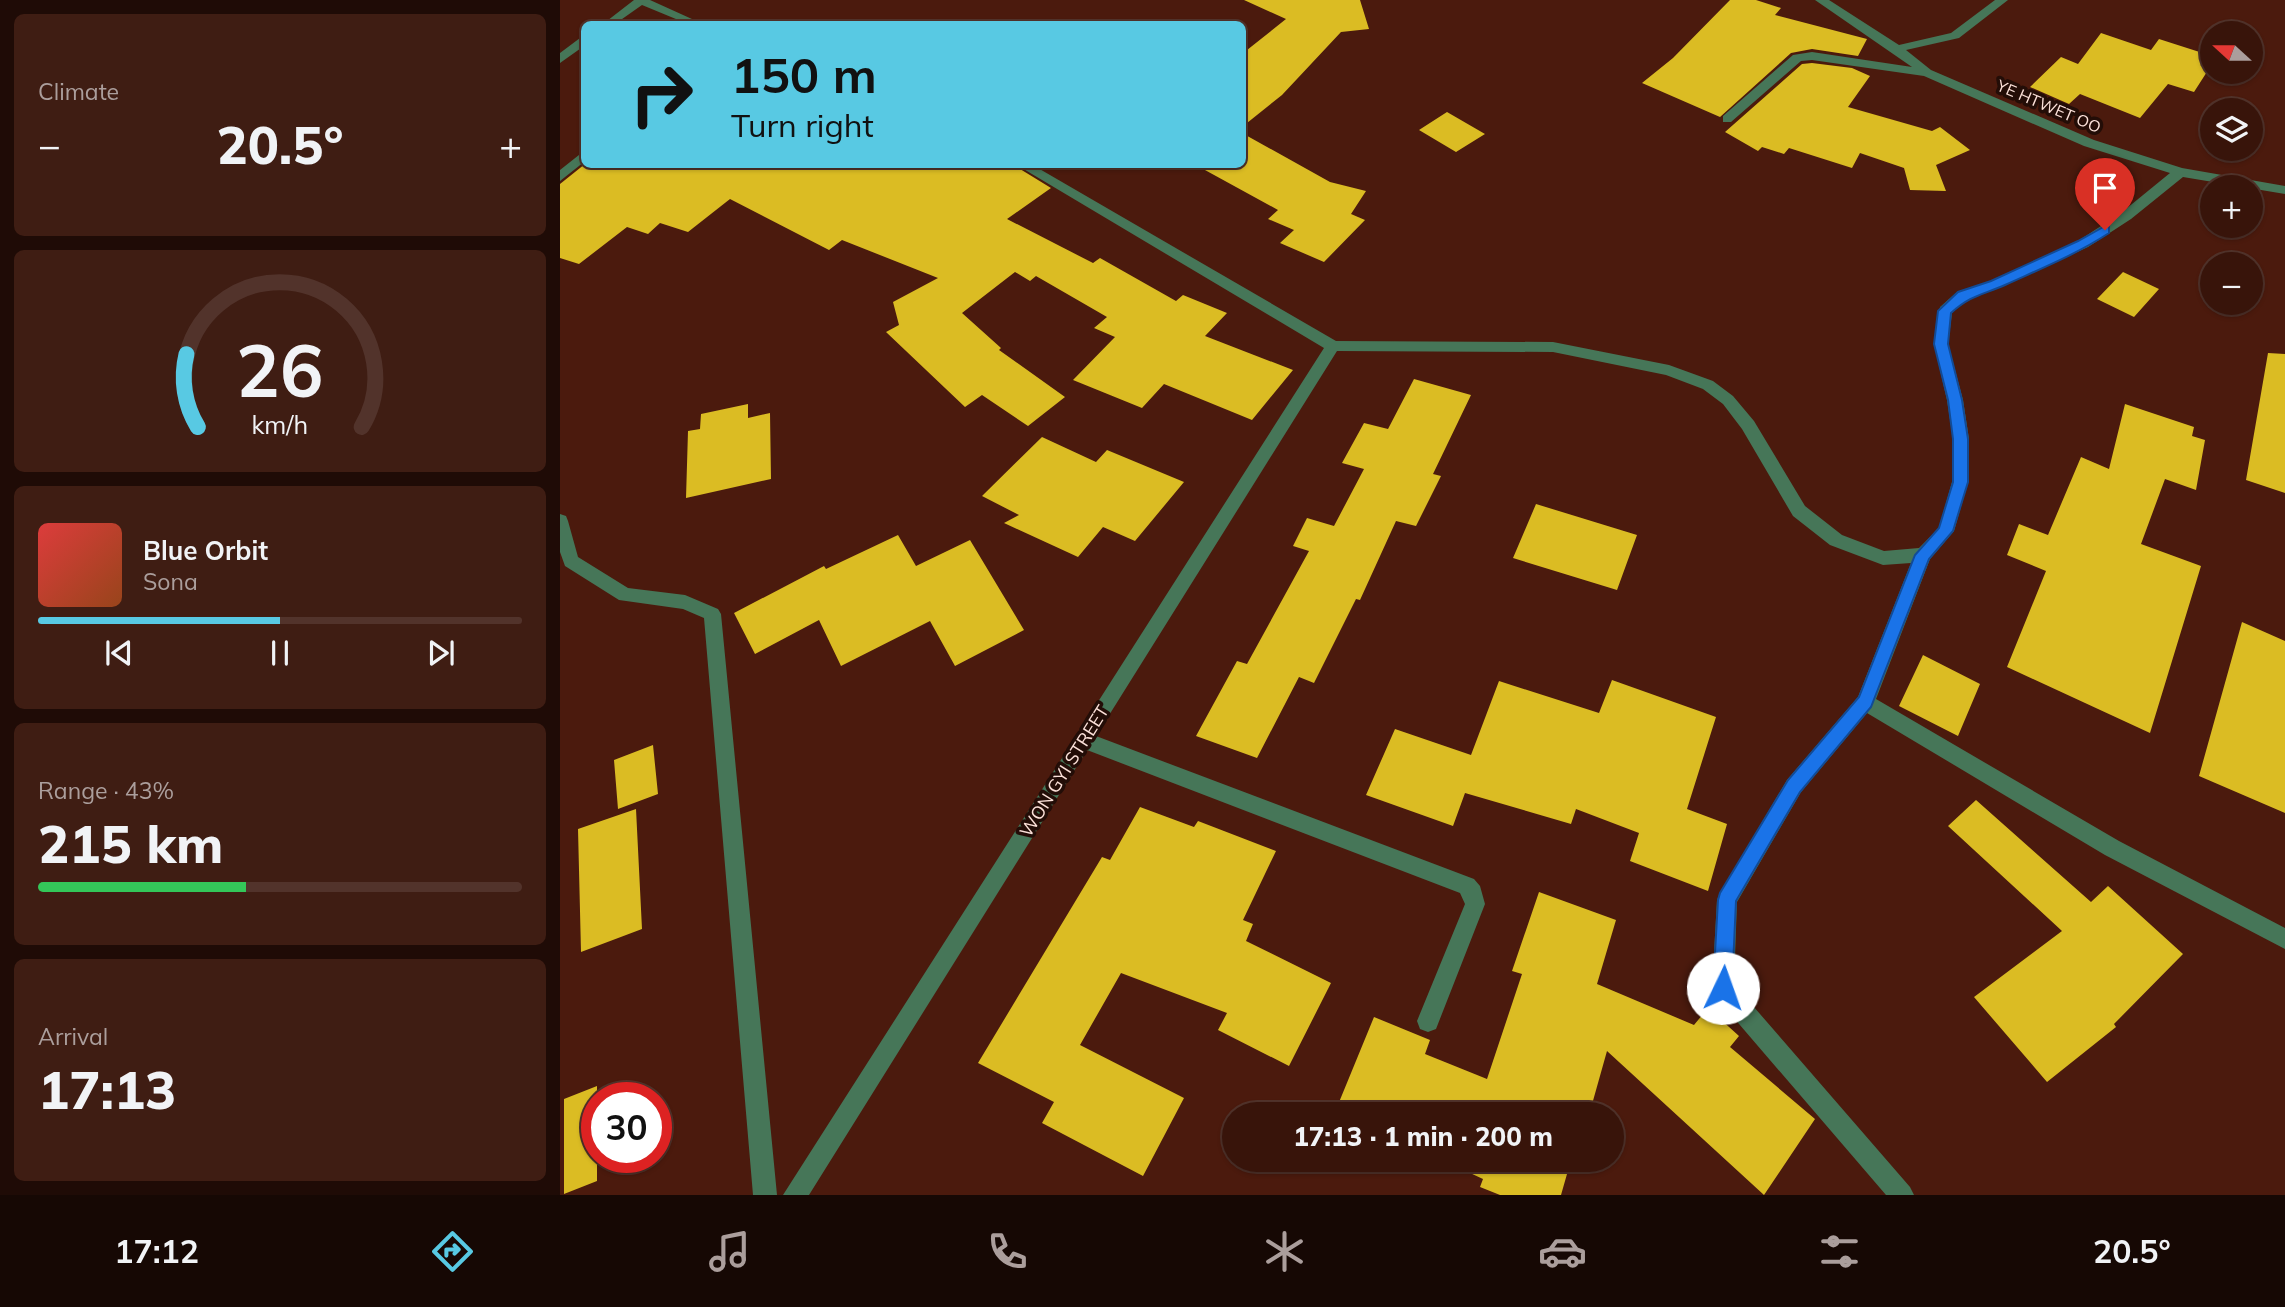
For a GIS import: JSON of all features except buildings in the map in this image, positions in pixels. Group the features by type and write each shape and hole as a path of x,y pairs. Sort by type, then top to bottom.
{"street":[{"path":"612,21 640,0 690,21"},
{"name":"YE HTWET OO","path":"1821,0 1898,49 1927,73 2089,143 2180,172 2285,190"},
{"path":"1898,49 1955,36 2002,0"},
{"path":"560,59 581,43"},
{"path":"1727,119 1797,58 1812,56 1927,73"},
{"path":"560,177 581,158"},
{"path":"1028,168 1334,346 1553,348 1669,370 1708,385 1728,400 1748,425 1799,511 1836,540 1882,558 1923,555"},
{"path":"1902,1195 1723,988 1727,900 1794,786 1865,702 1923,555 1946,531 1960,482 1959,426 1941,344 1945,311 1962,295 1996,284 2083,244 2126,216 2180,172"},
{"name":"WON GYI STREET","path":"794,1195 1334,346"},
{"path":"560,520 571,561 625,595 685,602 712,614 765,1195"},
{"path":"1865,702 2112,848 2285,939"},
{"path":"1084,740 1467,886 1473,893 1475,904 1428,1021"}],"route":[{"path":"1723,988 1727,900 1794,786 1865,702 1923,555 1946,531 1960,482 1961,439 1955,400 1941,344 1945,311 1962,295 1996,284 2083,244 2105,230"}]}
